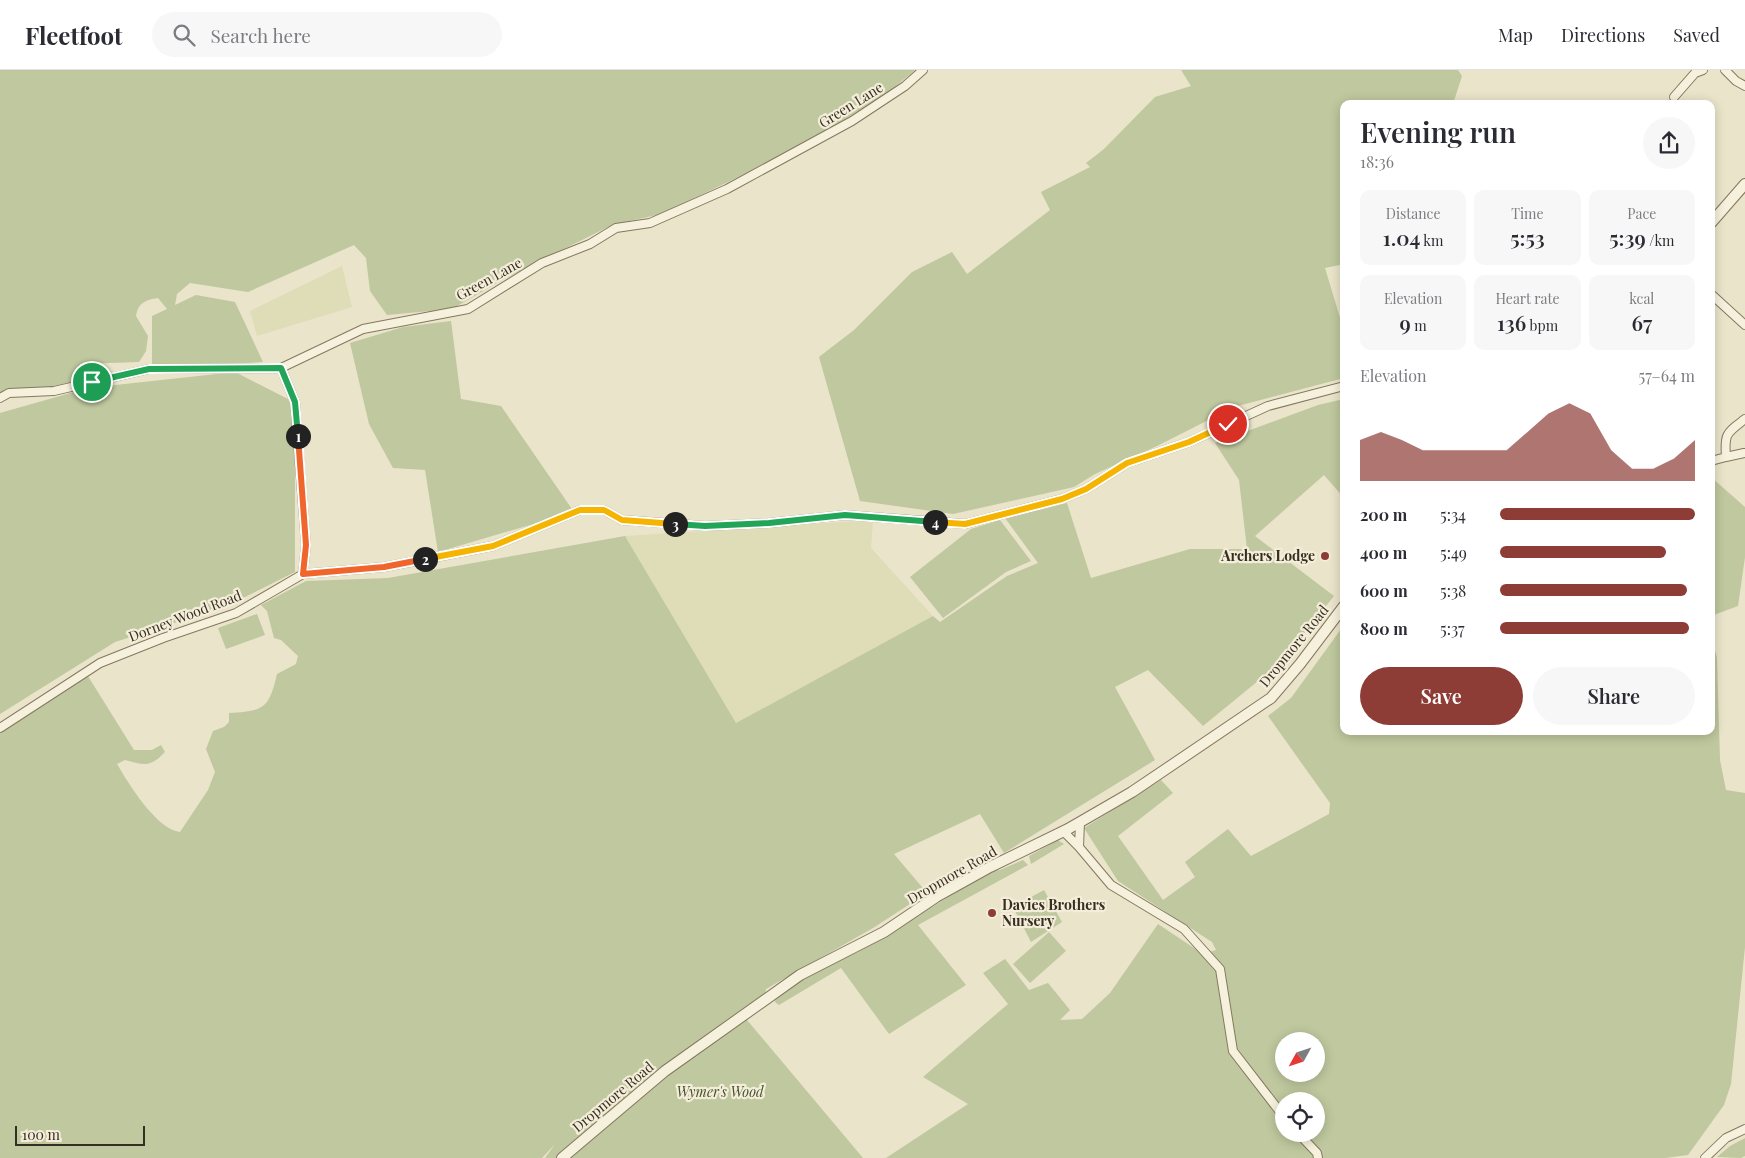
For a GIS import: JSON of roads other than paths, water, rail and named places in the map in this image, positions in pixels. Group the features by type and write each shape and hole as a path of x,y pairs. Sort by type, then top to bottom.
{"street":[{"name":"Green Lane","path":"0,398 9,393 54,391 149,369 281,368 363,329 468,309 542,263 590,244 616,228 650,223 727,190 852,121 905,86 923,70"},
{"path":"1674,97 1695,73 1703,70"},
{"path":"1725,70 1736,81 1745,86"},
{"path":"1715,218 1745,184"},
{"path":"1715,298 1745,325"},
{"path":"281,368 295,402 306,545 303,574"},
{"name":"Dorney Wood Road","path":"0,728 100,663 163,638 236,613 303,574 384,567 493,546 580,510 604,510 622,520 705,526 769,523 845,515 965,524 1062,499 1086,489 1127,463 1189,442 1268,406 1340,387"},
{"path":"1726,457 1724,439 1727,433 1745,419"},
{"path":"1715,461 1744,453"},
{"name":"Dropmore Road","path":"562,1158 665,1071 800,975 884,932 936,897 990,867 1080,822 1132,792 1272,698 1340,611"},
{"path":"1080,822 1080,847"},
{"path":"1063,831 1080,847 1111,885 1184,929 1220,968 1233,1051 1275,1105"},
{"path":"1705,1158 1726,1138 1745,1129"},
{"path":"1307,1142 1317,1153 1318,1158"}],"place":[{"name":"Archers Lodge","path":"1325,556"},
{"name":"Davies Brothers Nursery","path":"992,913"}],"park label":[{"name":"Wymer's Wood","path":"720,1092"}]}
